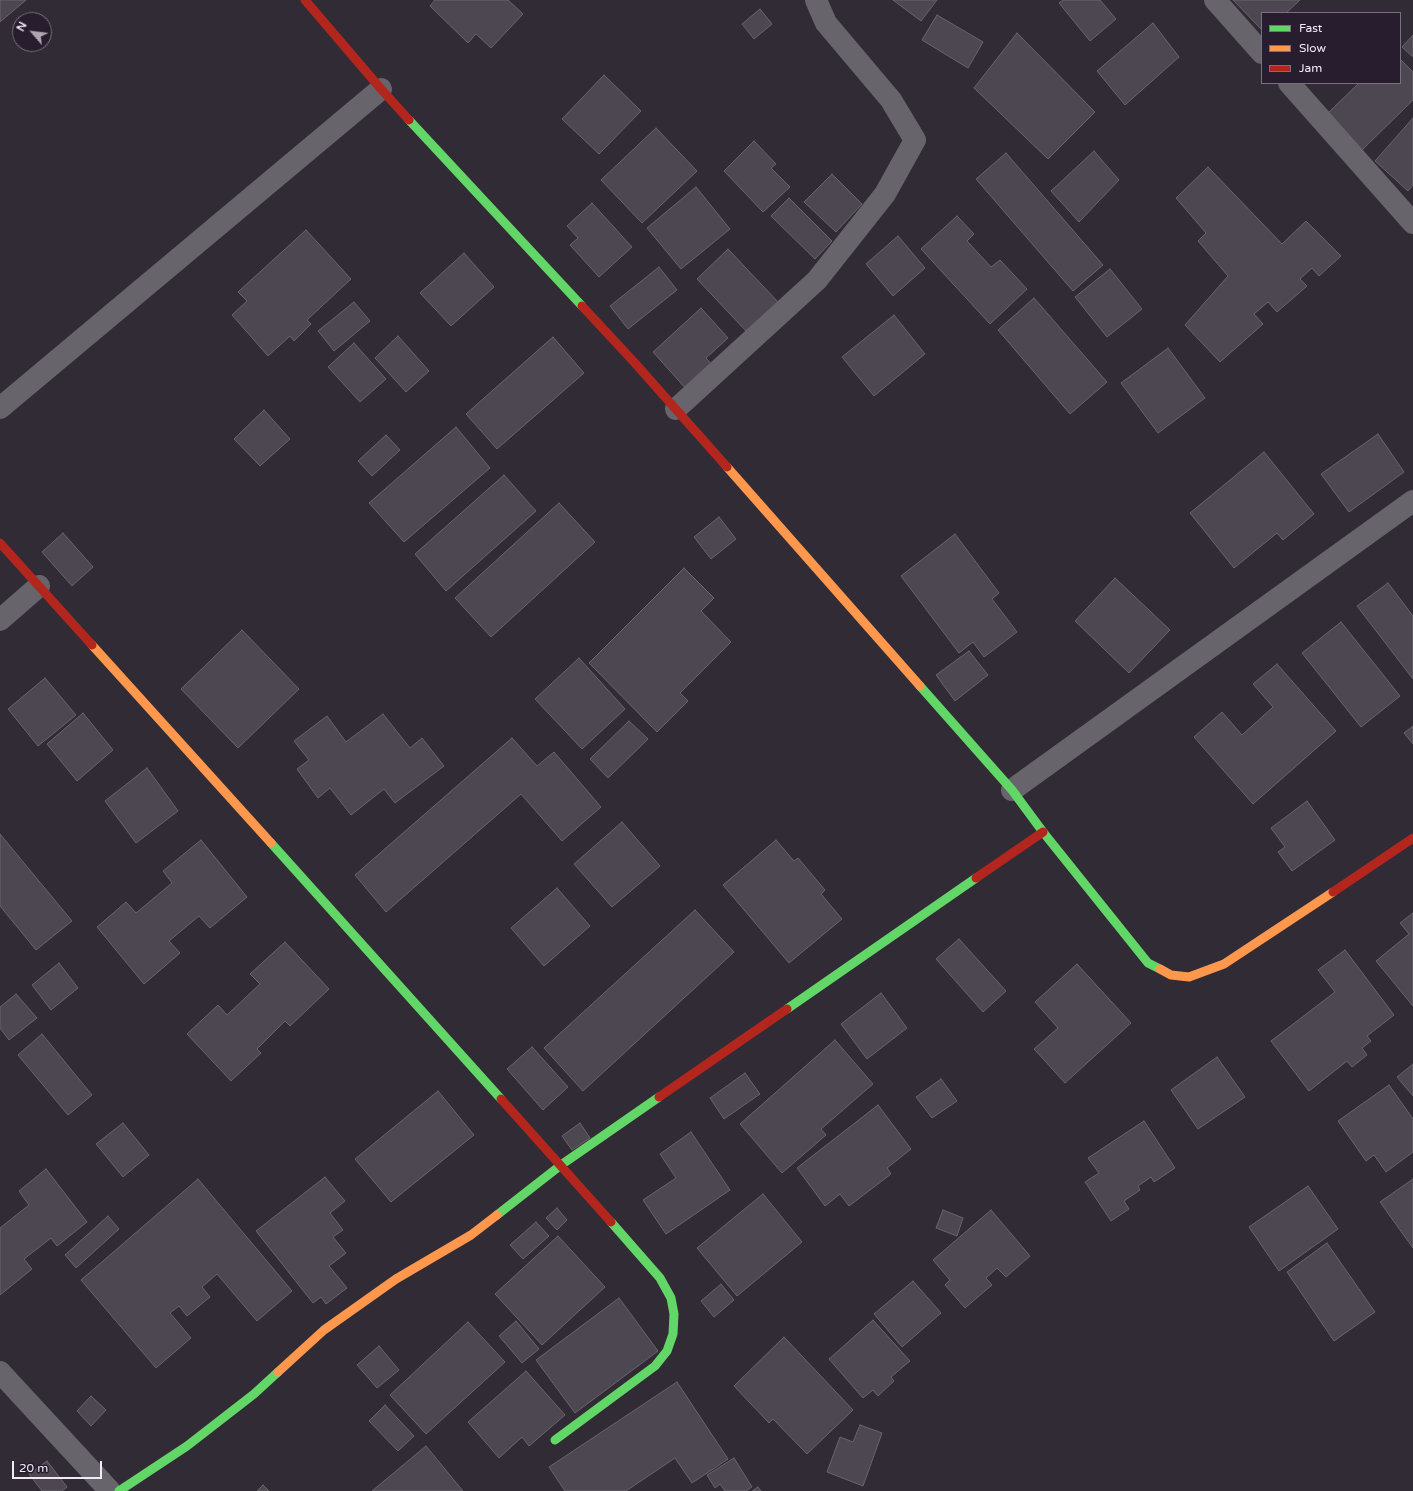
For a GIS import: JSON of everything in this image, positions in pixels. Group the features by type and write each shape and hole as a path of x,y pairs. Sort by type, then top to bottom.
{"street":[{"path":"305,0 381,89 582,305 676,409 1012,790 1043,832 1148,963 1171,975 1189,976 1224,964 1413,838"},
{"path":"676,409 817,280 885,194 915,140 891,100 826,23 816,0"},
{"path":"1215,0 1261,52"},
{"path":"1289,84 1413,223"},
{"path":"0,408 381,89"},
{"path":"1012,790 1413,501"},
{"path":"0,543 561,1165 660,1278 671,1298 674,1314 673,1334 667,1351 655,1366 555,1440"},
{"path":"0,620 39,586"},
{"path":"119,1491 187,1446 254,1394 324,1330 396,1280 471,1235 561,1165 1043,832"},
{"path":"0,1372 110,1491"}],"building":[{"path":"0,0 26,0 0,22"},
{"path":"435,0 508,0 523,14 491,48 476,34 468,43 430,6"},
{"path":"893,0 937,0 921,21"},
{"path":"1063,0 1100,0 1116,19 1090,41 1059,3"},
{"path":"1233,0 1300,0 1287,12 1261,12 1261,29"},
{"path":"760,9 772,24 754,39 742,24"},
{"path":"937,15 983,42 968,68 922,40"},
{"path":"1153,23 1179,57 1125,105 1097,71"},
{"path":"1017,33 1095,112 1048,159 974,88"},
{"path":"1413,35 1413,57 1402,47"},
{"path":"1401,60 1413,72 1413,100 1361,151 1326,115 1358,84 1401,84"},
{"path":"604,75 641,111 599,154 562,119"},
{"path":"1413,118 1413,185 1408,191 1375,161"},
{"path":"656,128 697,171 642,223 601,180"},
{"path":"754,141 776,164 771,168 790,187 763,212 724,171"},
{"path":"1094,151 1119,180 1079,222 1051,191"},
{"path":"1006,153 1103,265 1073,291 976,179"},
{"path":"1208,167 1282,244 1306,221 1341,256 1319,276 1312,268 1300,279 1307,286 1277,312 1268,302 1254,314 1263,324 1220,362 1185,325 1228,276 1198,241 1206,233 1176,198"},
{"path":"832,174 862,204 836,232 804,202"},
{"path":"696,187 730,229 681,269 647,228"},
{"path":"789,198 832,241 815,259 771,216"},
{"path":"592,203 632,247 599,277 570,245 578,238 567,226"},
{"path":"957,216 974,234 967,241 991,267 1000,260 1027,289 990,324 921,249"},
{"path":"306,230 351,279 307,320 311,324 294,341 290,336 268,356 232,315 247,301 238,292"},
{"path":"898,236 925,268 893,296 866,264"},
{"path":"728,249 778,302 747,332 697,279"},
{"path":"464,253 494,287 451,326 420,293"},
{"path":"659,267 677,290 628,329 610,306"},
{"path":"1110,269 1142,309 1107,337 1075,297"},
{"path":"1034,298 1107,382 1070,414 998,330"},
{"path":"354,302 370,321 334,351 318,331"},
{"path":"701,308 728,338 706,358 713,366 687,390 653,352"},
{"path":"894,315 925,354 874,396 842,357"},
{"path":"398,336 429,371 406,392 375,358"},
{"path":"553,337 584,373 497,449 466,414"},
{"path":"354,343 386,379 360,402 328,367"},
{"path":"1168,348 1205,398 1158,433 1121,383"},
{"path":"264,410 290,439 260,466 234,439"},
{"path":"456,427 490,468 404,542 369,503"},
{"path":"1378,434 1404,472 1349,512 1321,474"},
{"path":"386,435 400,450 372,476 358,461"},
{"path":"1264,452 1314,514 1283,540 1277,533 1234,568 1190,513"},
{"path":"504,475 536,511 446,591 415,554"},
{"path":"559,503 595,542 491,637 455,598"},
{"path":"719,517 736,539 711,559 694,537"},
{"path":"63,533 93,567 72,586 42,552"},
{"path":"955,534 999,593 992,599 1017,632 984,657 973,642 959,653 901,576"},
{"path":"684,568 714,598 701,611 731,642 680,693 688,701 657,732 589,663"},
{"path":"1115,578 1170,630 1129,673 1075,621"},
{"path":"1388,583 1413,616 1413,679 1357,606"},
{"path":"1341,622 1400,696 1361,727 1302,653"},
{"path":"242,630 299,689 238,748 181,689"},
{"path":"969,651 988,675 955,701 936,675"},
{"path":"579,658 625,709 582,749 535,699"},
{"path":"1277,664 1336,731 1253,804 1194,737 1222,712 1242,735 1273,707 1253,684"},
{"path":"45,678 76,715 38,746 8,709"},
{"path":"83,713 113,750 77,781 47,744"},
{"path":"383,714 410,748 422,738 444,766 395,803 384,789 351,815 330,788 318,798 297,769 309,760 294,741 327,716 346,742"},
{"path":"629,721 648,739 608,778 590,759"},
{"path":"1413,726 1413,744 1404,733"},
{"path":"512,738 537,766 554,752 601,807 562,841 521,794 386,912 355,875"},
{"path":"147,768 178,811 136,843 105,801"},
{"path":"1307,801 1335,840 1292,871 1278,852 1285,847 1271,828"},
{"path":"622,822 660,866 612,907 574,864"},
{"path":"0,834 72,921 36,950 0,906"},
{"path":"201,840 247,897 210,928 199,916 169,941 180,953 144,984 97,927 126,902 136,913 172,883 163,871"},
{"path":"776,840 794,861 798,858 825,890 821,894 842,919 789,963 723,885"},
{"path":"557,888 590,926 544,966 511,928"},
{"path":"695,910 734,952 583,1091 544,1048"},
{"path":"1413,913 1413,1006 1376,961 1409,934 1400,923"},
{"path":"959,939 1006,991 983,1012 936,959"},
{"path":"285,942 329,989 290,1026 285,1021 257,1049 261,1053 231,1081 187,1034 218,1005 227,1015 260,984 250,974"},
{"path":"1345,950 1394,1015 1367,1036 1371,1041 1362,1048 1367,1055 1352,1067 1347,1061 1309,1091 1271,1041 1335,992 1318,970"},
{"path":"59,963 78,988 51,1010 32,985"},
{"path":"1077,964 1131,1023 1065,1083 1034,1049 1058,1028 1035,1002"},
{"path":"881,993 907,1028 867,1059 841,1024"},
{"path":"16,994 37,1018 9,1040 0,1028 0,1007"},
{"path":"42,1034 92,1095 68,1115 18,1055"},
{"path":"835,1040 873,1084 821,1129 826,1135 782,1173 740,1124"},
{"path":"532,1047 568,1087 543,1110 507,1069"},
{"path":"1217,1057 1245,1097 1198,1129 1171,1090"},
{"path":"1413,1064 1413,1096 1397,1077"},
{"path":"745,1073 760,1094 724,1119 710,1098"},
{"path":"941,1079 957,1101 932,1118 916,1097"},
{"path":"1389,1085 1413,1119 1413,1152 1386,1172 1374,1155 1366,1161 1338,1121"},
{"path":"438,1091 474,1135 391,1202 355,1159"},
{"path":"878,1105 911,1149 887,1168 891,1174 849,1206 840,1194 825,1206 797,1168"},
{"path":"1144,1121 1175,1168 1154,1182 1151,1177 1138,1186 1140,1190 1124,1201 1129,1209 1111,1221 1085,1182 1099,1173 1088,1158"},
{"path":"123,1123 149,1155 123,1177 96,1144"},
{"path":"580,1123 590,1138 572,1150 562,1136"},
{"path":"691,1132 730,1190 666,1234 643,1200 676,1178 660,1154"},
{"path":"46,1169 87,1222 57,1246 51,1238 24,1259 32,1269 0,1295 0,1228 29,1205 19,1191"},
{"path":"325,1177 345,1201 330,1213 343,1230 333,1237 346,1253 329,1266 347,1288 326,1304 321,1297 313,1303 256,1231"},
{"path":"198,1179 292,1291 257,1321 217,1274 202,1287 210,1297 187,1316 179,1306 170,1313 191,1338 156,1368 81,1280"},
{"path":"1413,1179 1413,1248 1380,1202"},
{"path":"1308,1186 1338,1229 1279,1271 1249,1227"},
{"path":"763,1194 802,1242 737,1296 697,1248"},
{"path":"557,1208 567,1220 557,1230 546,1218"},
{"path":"943,1210 963,1218 957,1236 936,1228"},
{"path":"991,1210 1030,1256 1006,1277 997,1268 986,1278 992,1285 965,1308 945,1285 950,1280 933,1260"},
{"path":"108,1216 119,1229 76,1268 65,1255"},
{"path":"536,1222 549,1236 523,1259 510,1245"},
{"path":"558,1236 605,1287 542,1345 495,1294"},
{"path":"1327,1243 1375,1312 1334,1341 1287,1272"},
{"path":"913,1281 941,1313 902,1347 874,1314"},
{"path":"721,1284 734,1300 714,1317 701,1301"},
{"path":"619,1298 658,1351 575,1413 536,1360"},
{"path":"873,1320 910,1361 891,1377 894,1381 878,1396 873,1390 863,1398 829,1359"},
{"path":"516,1321 539,1349 522,1363 499,1336"},
{"path":"468,1322 505,1362 426,1434 390,1395"},
{"path":"784,1337 853,1410 807,1454 773,1419 769,1423 734,1386"},
{"path":"379,1346 399,1370 377,1388 357,1365"},
{"path":"526,1371 565,1415 529,1446 522,1437 499,1458 468,1422"},
{"path":"677,1382 728,1459 692,1483 675,1458 626,1491 565,1491 549,1467"},
{"path":"91,1396 106,1410 91,1426 77,1411"},
{"path":"385,1405 414,1436 398,1451 369,1421"},
{"path":"860,1425 882,1433 863,1486 827,1472 840,1437 853,1442"},
{"path":"426,1446 463,1491 372,1491"},
{"path":"734,1458 752,1487 746,1491 725,1491 720,1484 715,1488 707,1475"},
{"path":"47,1461 67,1487 62,1491 42,1491 29,1474"},
{"path":"263,1485 269,1491 257,1491"},
{"path":"758,1487 761,1491 752,1491"}],"traffic: fast":[{"path":"409,120 582,306"},
{"path":"920,686 1012,790 1043,832 1148,963 1160,969"},
{"path":"271,843 501,1099"},
{"path":"787,1009 976,878"},
{"path":"497,1215 561,1165 659,1097"},
{"path":"555,1440 655,1366 667,1351 673,1334 674,1314 671,1298 660,1278 611,1222"},
{"path":"119,1491 187,1446 254,1394 278,1372"}],"traffic: slow":[{"path":"727,467 920,686"},
{"path":"92,645 271,843"},
{"path":"1160,969 1171,975 1189,977 1224,964 1333,892"},
{"path":"278,1372 324,1330 396,1279 471,1235 497,1215"}],"traffic: jam":[{"path":"305,0 409,120"},
{"path":"582,306 727,467"},
{"path":"0,543 92,645"},
{"path":"976,878 1043,832"},
{"path":"1333,892 1413,838"},
{"path":"659,1097 787,1009"},
{"path":"501,1099 611,1222"}]}
